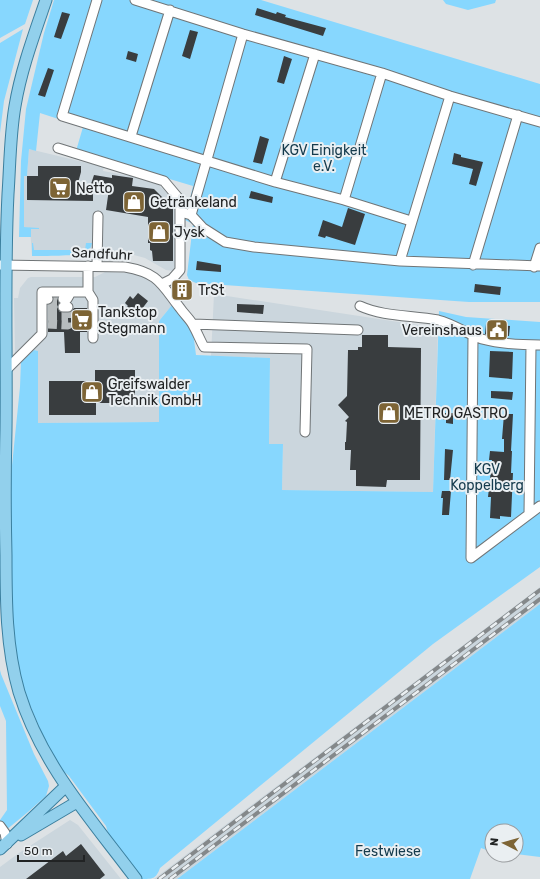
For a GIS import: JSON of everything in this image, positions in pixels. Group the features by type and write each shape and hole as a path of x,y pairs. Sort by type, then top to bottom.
{"main road":[{"path":"46,0 27,56 15,107 10,146 3,265 7,369 5,475 6,606 10,651 14,674 27,715 43,748 77,802 136,879"},
{"path":"3,847 66,786"},
{"path":"3,847 77,802"}],"street":[{"path":"97,0 62,116 131,136 275,182 344,200 411,221"},
{"path":"135,0 243,34 382,73 450,96 540,122"},
{"path":"131,136 170,10"},
{"path":"191,214 243,34"},
{"path":"275,182 315,54"},
{"path":"344,200 382,73"},
{"path":"400,261 450,96"},
{"path":"473,265 518,115"},
{"path":"58,148 164,181 180,200 180,270 172,279 162,284"},
{"path":"181,212 191,214 203,228 225,242 254,247 400,261 473,265 537,266 540,248"},
{"path":"93,338 93,300 88,292 93,266 98,216"},
{"name":"Sandfuhr","path":"3,265 93,266 138,269 153,276 162,284 179,308 193,324 204,347 307,349 305,432"},
{"path":"7,369 45,314 42,292 66,302 88,292"},
{"path":"360,306 372,312 438,320 464,330 473,336 495,342 535,345 529,514"},
{"path":"193,324 358,330"},
{"path":"473,336 471,558 540,506"},
{"path":"0,826 5,833 3,847"}],"shaded area":[{"path":"29,149 104,167 103,171 155,181 176,202 177,270 166,270 145,258 134,255 86,252 82,254 32,256 30,228 24,227 24,176 27,176"},
{"path":"105,272 134,273 149,279 161,289 172,305 159,321 159,422 38,423 38,351 33,350 21,361 15,354 14,298 18,298 20,288 28,278 31,277 95,277"},
{"path":"214,294 438,328 433,492 282,490 283,444 269,444 270,358 211,356"},
{"path":"540,587 540,604 177,879 154,879"},
{"path":"70,820 78,825 121,879 0,879 0,867"}],"green space":[{"path":"0,0 33,0 25,24 0,38"},
{"name":"KGV Einigkeit e.V.","path":"54,0 261,0 540,84 540,302 469,302 196,283 189,280 187,275 193,224 185,220 193,186 76,151 83,127 40,113 36,151 29,149 27,176 24,176 24,227 39,229 31,229 31,237 19,237 21,161 26,109 44,33"},
{"path":"443,0 496,0 495,3 468,10 446,4"},
{"path":"23,29 4,101 0,133 0,43"},
{"path":"32,243 34,250 85,250 86,243 92,243 86,252 81,254 32,256"},
{"name":"KGV Koppelberg","path":"172,305 193,332 196,355 270,358 269,444 283,444 282,490 433,492 439,311 466,317 540,322 540,567 433,644 160,868 154,878 141,879 108,833 106,826 69,776 61,769 46,743 23,689 16,652 11,610 10,485 20,387 21,361 34,350 38,351 38,423 159,422 159,321"},
{"name":"Festwiese","path":"540,604 540,857 524,855 524,823 484,823 484,849 481,848 470,879 177,879"},
{"path":"0,670 34,754 48,781 49,786 46,796 0,835 0,820 7,810 6,721 0,706"}],"building":[{"path":"257,8 276,14 277,12 286,15 285,17 326,28 323,36 255,15"},
{"path":"62,12 70,14 61,39 54,37"},
{"path":"190,30 198,32 190,59 182,56"},
{"path":"128,51 138,54 136,62 126,59"},
{"path":"284,56 292,59 284,84 277,82"},
{"path":"48,68 54,70 45,97 38,95"},
{"path":"260,136 269,139 262,164 253,162"},
{"path":"454,153 461,155 461,157 483,162 476,186 469,184 473,169 452,164"},
{"name":"Netto","path":"38,166 81,166 81,172 76,190 93,194 93,201 27,200 27,176 38,176"},
{"path":"94,175 112,178 112,175 133,178 132,186 154,189 173,208 173,261 153,261 150,243 148,243 148,217 106,210 109,189 90,187"},
{"path":"251,191 273,197 272,203 249,198"},
{"path":"348,208 365,214 355,245 326,236 325,238 318,236 323,220 342,227"},
{"path":"197,261 221,265 221,272 196,270"},
{"path":"475,284 501,287 500,295 474,292"},
{"path":"138,293 148,301 135,318 124,310 128,306 125,303 130,296 133,299"},
{"path":"54,298 57,298 59,303 57,307 60,312 71,312 74,308 87,308 87,332 80,332 80,353 65,353 64,332 48,332 48,305 52,303"},
{"path":"237,304 264,305 263,314 237,312"},
{"name":"Vereinshaus","path":"486,324 510,326 509,336 485,334"},
{"name":"METRO GASTRO","path":"362,335 388,335 388,347 421,348 420,480 387,480 386,487 356,486 356,470 350,470 351,450 345,450 347,422 345,421 349,417 338,405 347,396 348,350 358,350 358,347 362,347"},
{"path":"490,351 513,352 512,379 489,377"},
{"name":"Greifswalder Technik GmbH","path":"95,370 135,370 135,403 96,403 96,415 49,415 49,381 95,381"},
{"path":"491,391 513,392 512,400 491,398"},
{"path":"444,413 453,413 453,424 446,423 446,420 443,420"},
{"path":"504,414 513,414 511,473 513,473 511,517 500,516 500,519 490,518 491,497 488,497 492,460 489,460 490,451 504,452 504,439 502,439"},
{"path":"445,449 453,450 450,480 444,480"},
{"path":"442,491 451,491 449,515 442,515"},
{"path":"81,844 105,875 100,879 26,879 63,851 66,856"}],"tunnel":[{"path":"48,299 63,299"},
{"path":"48,307 63,307"},
{"path":"48,324 68,325 68,308"},
{"path":"48,316 68,316"}],"railway":[{"path":"159,879 540,590"},
{"path":"170,879 540,599"}],"place":[{"name":"Netto","path":"60,188"},
{"name":"Getränkeland","path":"134,202"},
{"name":"Jysk","path":"159,232"},
{"name":"TrSt","path":"182,290"},
{"name":"Tankstop Stegmann","path":"82,320"},
{"name":"Vereinshaus","path":"497,330"},
{"name":"Greifswalder Technik GmbH","path":"92,392"},
{"name":"METRO GASTRO","path":"389,413"}]}
